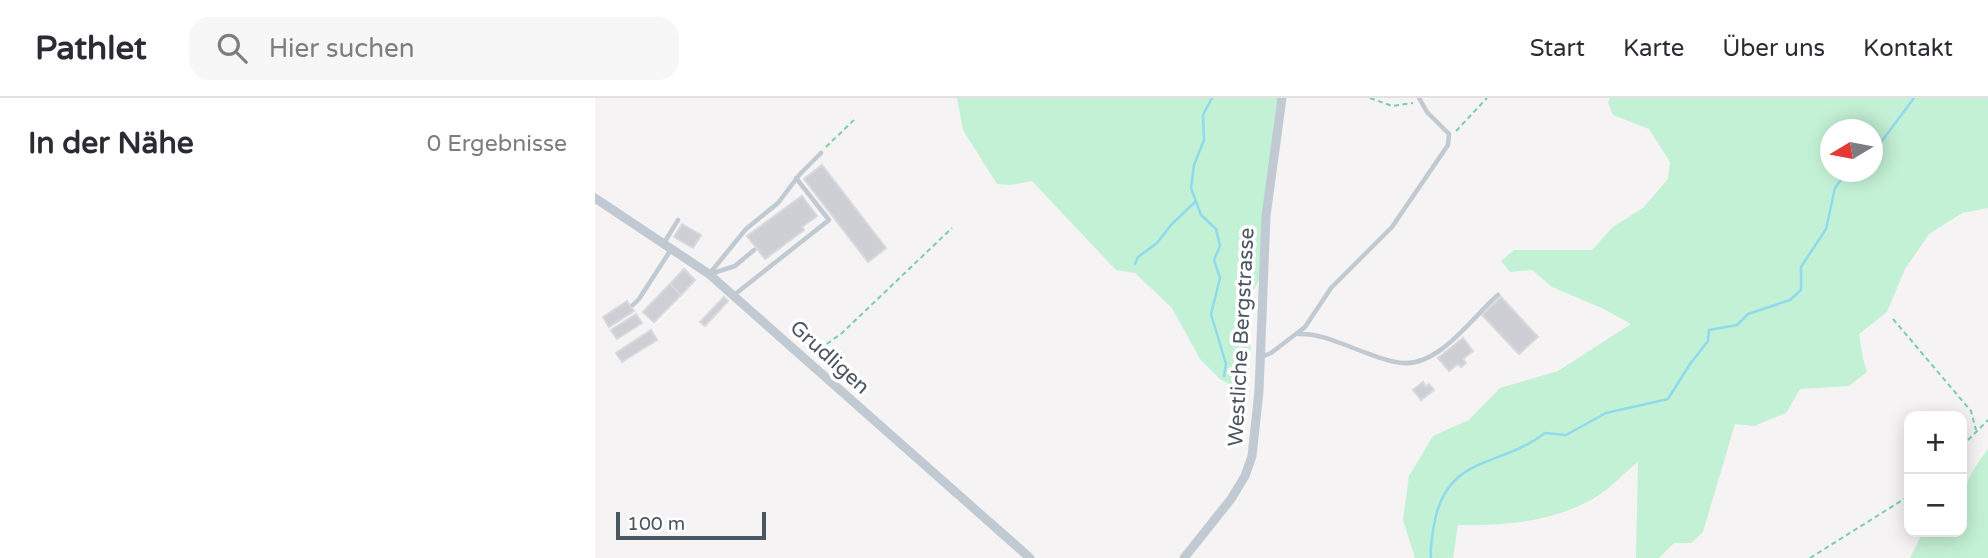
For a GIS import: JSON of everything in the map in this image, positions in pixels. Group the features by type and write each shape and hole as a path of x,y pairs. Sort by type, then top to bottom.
{"street":[{"name":"Westliche Bergstrasse","path":"1184,558 1231,499 1245,476 1252,456 1257,429 1267,205 1282,98"},
{"name":"Grudligen","path":"595,198 709,274 1030,558"}],"lane":[{"path":"1260,358 1271,353 1305,327 1331,288 1392,227 1448,145 1449,134 1427,112 1420,99"},
{"path":"709,274 746,229 778,203 796,178 821,153"},
{"path":"734,296 829,220 796,178"},
{"path":"633,305 639,299 668,245 678,220"},
{"path":"709,274 735,266 754,250"},
{"path":"1297,334 1317,335 1388,360 1413,363 1428,357 1466,330 1481,309 1498,295"}],"path":[{"path":"1370,98 1392,106 1405,106 1420,99"},
{"path":"1449,134 1456,132 1487,98"},
{"path":"821,153 856,118"},
{"path":"805,359 842,333 952,228"},
{"path":"1893,319 1971,411 1976,430"},
{"path":"1967,440 1988,420"},
{"path":"1810,558 1904,499"}],"green space":[{"path":"957,98 1278,98 1263,211 1261,276 1243,311 1243,324 1250,330 1250,361 1246,376 1231,385 1220,379 1200,359 1172,308 1135,273 1116,270 1032,181 1010,185 997,184 963,130"},
{"path":"1610,98 1988,98 1988,208 1962,213 1929,234 1905,269 1887,312 1859,334 1867,372 1849,386 1800,389 1786,413 1754,426 1735,424 1703,532 1691,543 1674,543 1659,558 1636,558 1638,462 1602,493 1580,505 1529,521 1458,525 1453,558 1415,558 1403,520 1409,476 1433,436 1469,420 1500,388 1558,371 1631,324 1604,309 1552,287 1532,270 1510,272 1501,261 1514,250 1592,250 1613,227 1643,208 1668,179 1670,162 1649,129 1613,115 1608,102"},
{"path":"1988,449 1988,558 1910,558 1920,537 1967,537 1967,485"}],"building":[{"path":"822,165 886,248 868,262 804,179"},
{"path":"802,196 817,216 802,227 804,230 765,259 747,236"},
{"path":"682,224 701,235 693,248 674,237"},
{"path":"684,269 695,280 681,295 670,284"},
{"path":"670,284 681,295 654,322 643,312"},
{"path":"724,297 728,301 705,326 700,322"},
{"path":"1501,297 1538,337 1519,354 1482,315"},
{"path":"627,301 634,311 609,327 603,317"},
{"path":"636,314 642,323 617,339 611,330"},
{"path":"651,330 657,340 622,362 616,353"},
{"path":"1463,338 1473,351 1463,359 1466,363 1461,367 1458,364 1449,371 1438,358"},
{"path":"1423,382 1426,387 1429,384 1434,390 1421,400 1413,390"}],"waterway":[{"path":"1212,98 1203,115 1204,140 1194,165 1191,188 1201,215 1216,229 1220,246 1214,260 1220,278 1211,314 1226,364 1224,376"},
{"path":"1883,140 1914,98"},
{"path":"1431,558 1434,525 1440,502 1450,486 1463,474 1477,465 1528,444 1545,433 1566,435 1606,413 1668,399 1708,341 1709,330 1737,325 1748,314 1790,300 1801,290 1801,267 1826,229 1835,188 1839,182"},
{"path":"1135,264 1138,257 1157,243 1195,202"}]}
